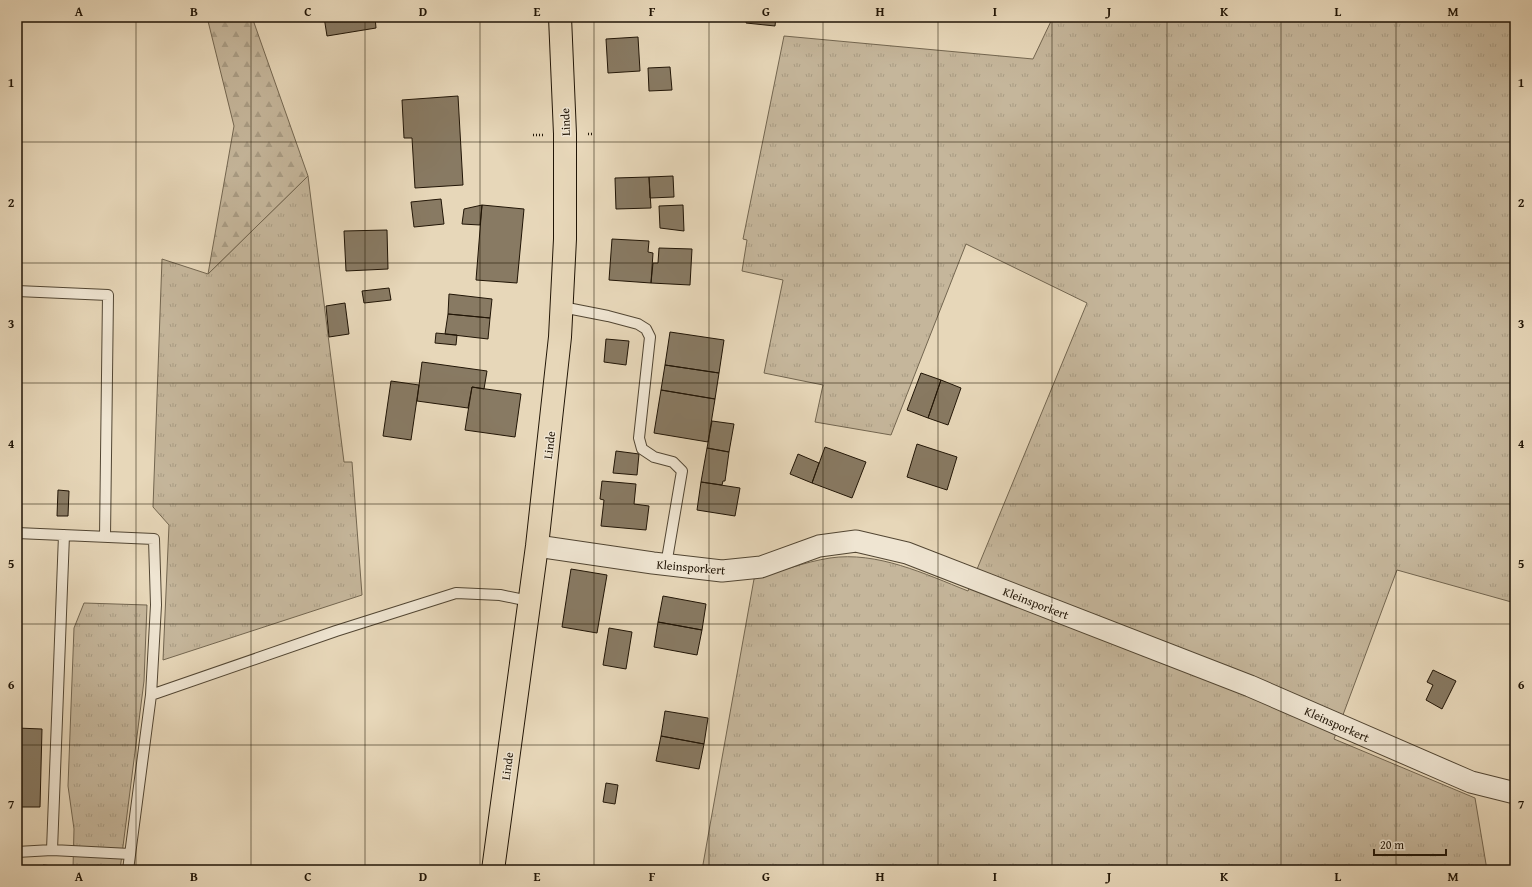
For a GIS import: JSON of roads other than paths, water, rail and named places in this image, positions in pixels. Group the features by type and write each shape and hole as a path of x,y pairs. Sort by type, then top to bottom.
{"main road":[{"name":"Linde","path":"493,870 537,546 560,337 565,239 565,134 560,17"}],"street":[{"name":"Kleinsporkert","path":"537,546 666,565 722,571 761,567 819,546 856,541 907,553 1250,686 1471,782 1515,793"}],"lane":[{"path":"17,291 108,295 105,537"},
{"path":"562,307 608,316 638,324 646,329 650,337 639,438 642,450 654,457 673,462 682,471 666,565"},
{"path":"17,533 154,539 156,605 151,695 128,870"},
{"path":"52,850 64,535"},
{"path":"151,695 336,631 456,593 500,595 529,601"},
{"path":"17,852 52,850 130,854"}]}
